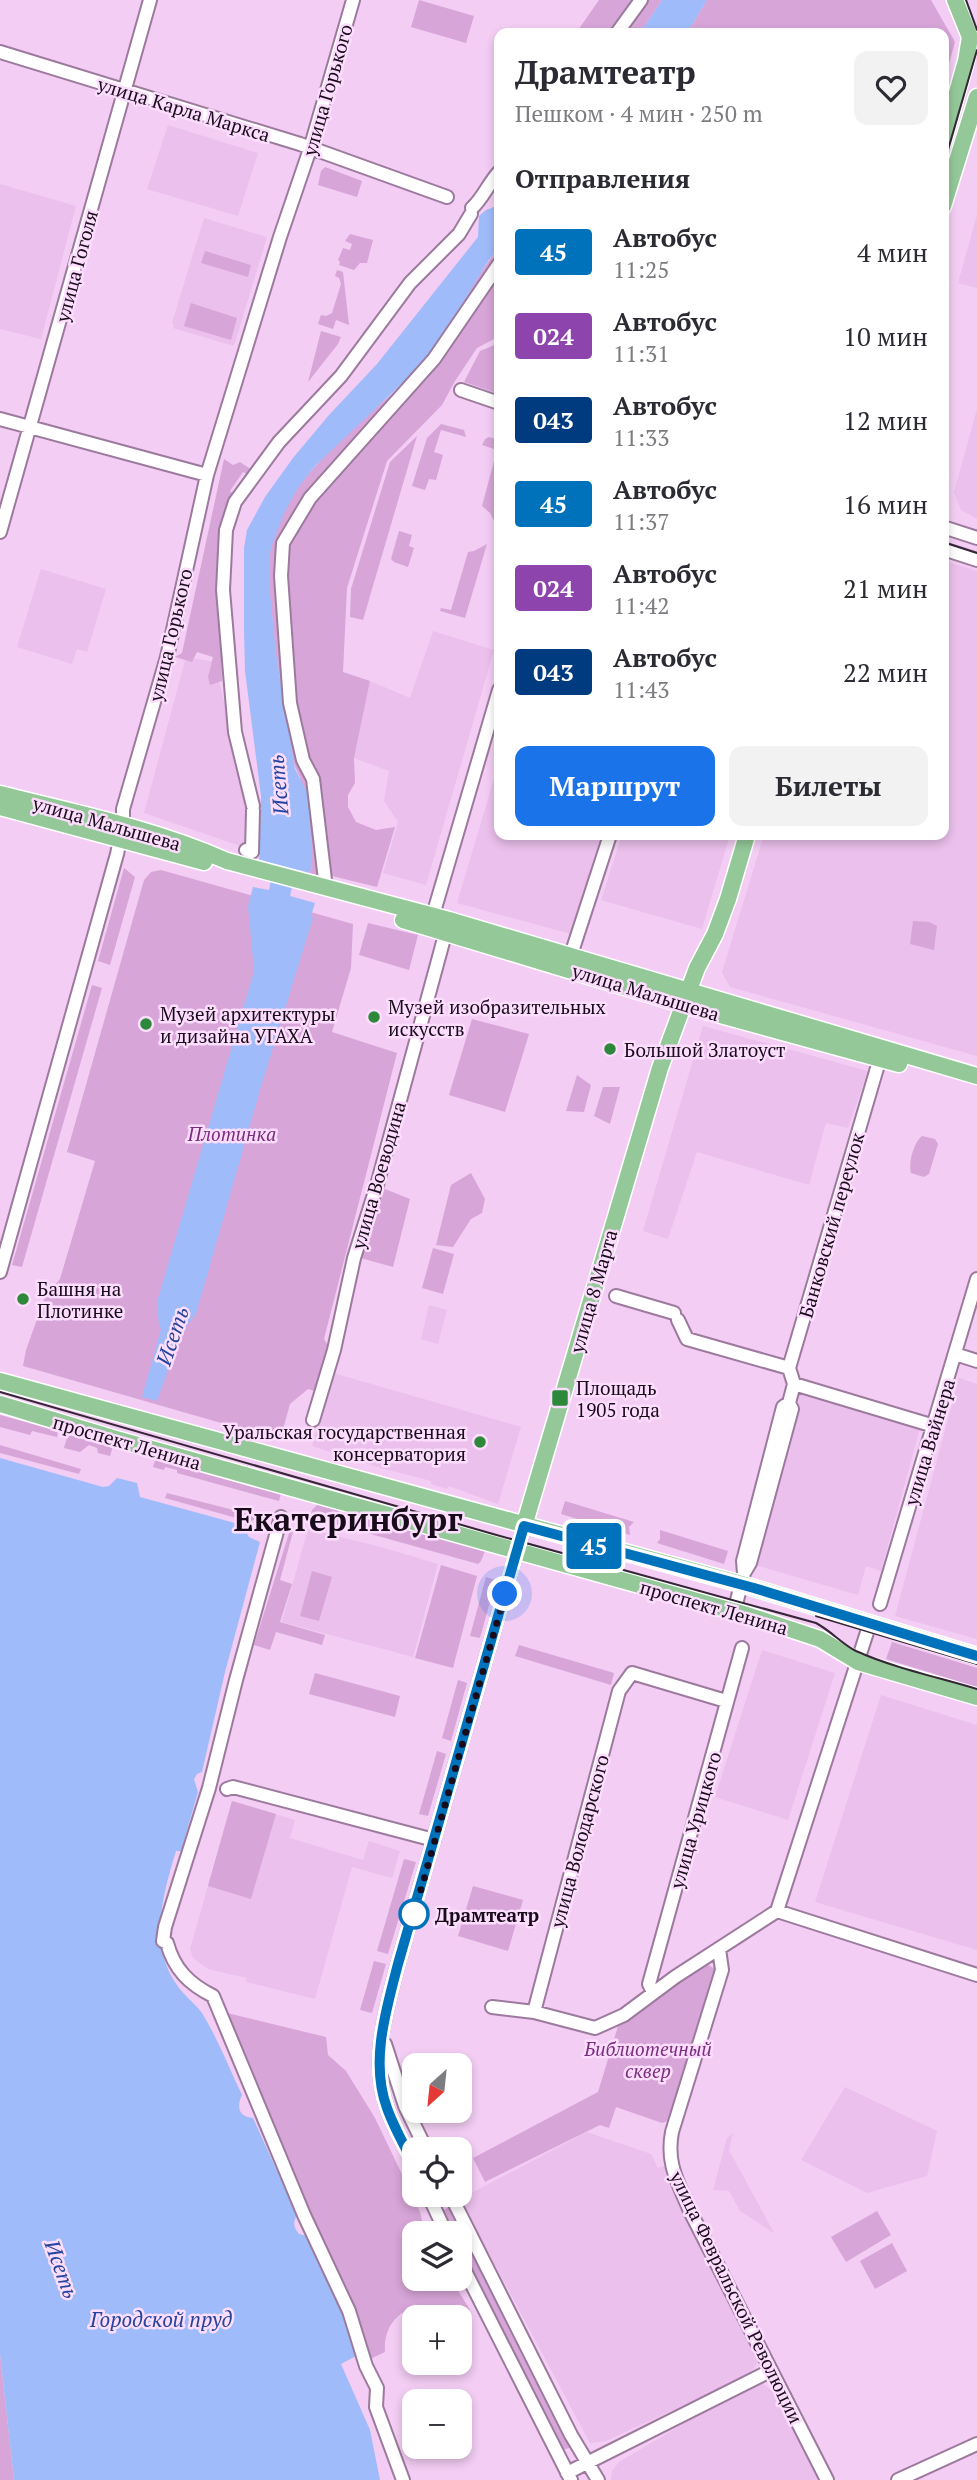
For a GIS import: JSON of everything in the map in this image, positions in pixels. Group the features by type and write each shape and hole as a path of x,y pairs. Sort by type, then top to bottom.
{"main road":[{"path":"949,122 964,71 970,37 955,4"},
{"path":"949,187 977,97"},
{"name":"улица Малышева","path":"0,794 252,872 319,887 686,998 882,1053 977,1076"},
{"name":"улица Малышева","path":"0,807 122,832"},
{"name":"улица 8 Марта","path":"524,1526 660,1068 728,899 746,840"},
{"name":"улица Малышева","path":"431,921 446,931 569,962"},
{"name":"улица Малышева","path":"882,1053 977,1086"},
{"name":"проспект Ленина","path":"0,1381 524,1526 742,1579 977,1656"},
{"name":"проспект Ленина","path":"0,1404 734,1612 820,1639 858,1662 977,1697"}],"street":[{"name":"улица Гоголя","path":"0,532 150,0"},
{"name":"улица Горького","path":"0,1272 122,832 123,809 159,689 207,475 310,149 353,0"},
{"path":"621,28 642,0"},
{"name":"улица Карла Маркса","path":"0,52 310,149 447,197"},
{"path":"246,850 252,852 253,808 235,732 223,590 226,530 235,502 279,442 341,376 410,283 459,234 494,177"},
{"path":"319,887 313,779 303,760 290,702 281,576 283,543 310,498 433,359 494,271"},
{"path":"461,390 494,401"},
{"path":"0,419 207,475"},
{"path":"949,529 977,538"},
{"path":"949,551 977,560"},
{"path":"431,921 494,707"},
{"path":"569,962 608,840"},
{"name":"улица Воеводина","path":"313,1420 334,1350 354,1258 377,1185 446,931"},
{"name":"Банковский переулок","path":"789,1368 882,1053"},
{"name":"улица Вайнера","path":"880,1604 977,1279"},
{"path":"616,1296 676,1317 687,1339 789,1368 794,1384 789,1403 792,1409 772,1487 734,1612"},
{"path":"955,1354 977,1361"},
{"path":"794,1384 933,1426"},
{"path":"281,1517 209,1788 165,1927 163,1941 167,1943 180,1972 199,1989 213,1996 304,2215 349,2311 366,2366 377,2388 376,2407 402,2480"},
{"name":"улица 8 Марта","path":"402,2140 387,2108 380,2071 388,2000 524,1526"},
{"path":"492,2007 534,2012 595,2028 624,2015 653,1992 777,1910 870,1623"},
{"name":"улица Урицкого","path":"653,1992 649,1984 742,1648"},
{"name":"улица Володарского","path":"534,2012 619,1691 632,1673 726,1701"},
{"path":"227,1788 233,1787 434,1840"},
{"path":"777,1910 977,1975"},
{"name":"улица Февральской Революции","path":"719,1949 722,1970 668,2150 674,2176 690,2211 827,2480"},
{"path":"383,2037 405,2106 420,2137"},
{"path":"457,2207 571,2435 598,2480"},
{"path":"472,2285 569,2477 589,2462 770,2371"},
{"path":"898,2480 977,2445"}],"shaded area":[{"path":"168,125 258,153 238,216 147,189"},
{"path":"0,184 76,206 41,339 0,329"},
{"path":"977,215 977,288 958,283"},
{"path":"204,218 267,237 234,346 173,328 172,323"},
{"path":"977,409 977,519 961,510 954,492"},
{"path":"949,562 977,571 977,1056 730,987 722,972 762,840 949,840"},
{"path":"41,569 106,589 87,652 77,649 72,664 17,647"},
{"path":"433,631 494,650 426,885 383,873 398,822 384,801 389,771 354,758 370,681 410,698"},
{"path":"186,657 215,662 251,820 249,849 144,813"},
{"path":"494,779 494,840 599,840 571,934 457,903"},
{"path":"620,840 729,840 702,929 601,900"},
{"path":"703,1026 868,1071 848,1128 826,1123 809,1185 697,1152 668,1239 643,1231"},
{"path":"429,1305 447,1310 438,1344 421,1339"},
{"path":"333,1373 521,1427 498,1504 449,1486 447,1489 431,1484 431,1481 312,1446"},
{"path":"959,1378 977,1384 977,1639 895,1616"},
{"path":"800,1393 920,1428 881,1571 866,1566 858,1595 755,1565"},
{"path":"308,1529 438,1564 413,1657 282,1622"},
{"path":"762,1650 835,1673 788,1820 715,1797"},
{"path":"881,1695 977,1725 977,1950 815,1902"},
{"path":"232,1801 295,1820 290,1838 363,1860 369,1841 400,1851 392,1878 352,1867 315,1999 246,1982 247,1978 208,1969 193,1958 190,1949"},
{"path":"845,2087 937,2131 927,2176 867,2193 801,2160"},
{"path":"587,2132 651,2154 658,2168 664,2166 756,2355 757,2363 750,2374 606,2441 590,2443 464,2207 472,2207 472,2193"},
{"path":"733,2133 729,2150 774,2233 740,2211 729,2191 713,2190 727,2138"},
{"path":"752,2383 762,2383 773,2391 819,2480 611,2480 612,2471 619,2462"}],"green space":[{"path":"419,0 474,16 466,43 411,27"},
{"path":"599,0 662,0 643,28 579,28"},
{"path":"707,0 931,0 947,28 690,28"},
{"path":"949,32 955,42 949,64"},
{"path":"325,167 362,181 357,197 318,185 321,171"},
{"path":"350,234 373,240 367,263 360,263 354,270 339,265 338,260 343,248 350,250 352,244 345,241"},
{"path":"205,251 251,265 248,277 201,263"},
{"path":"494,254 494,339 477,348 442,405 387,461 347,588 343,672 370,681 354,758 355,783 348,795 348,807 356,822 376,830 395,827 377,887 328,875 318,879 307,876 312,867 300,777 289,741 268,585 273,536 290,498 316,465 412,375 430,354"},
{"path":"337,270 343,272 349,325 336,320 333,329 318,324 321,315 332,313 341,284 335,276"},
{"path":"191,303 237,318 231,340 184,326"},
{"path":"321,331 341,337 308,382"},
{"path":"494,345 494,392 464,382 480,351"},
{"path":"441,424 464,430 466,437 441,430 434,452 443,455 436,480 429,479 425,490 412,486 427,438"},
{"path":"417,436 363,620 350,617 351,589 390,462"},
{"path":"494,438 494,449 482,445 485,439"},
{"path":"224,459 233,465 240,462 252,470 249,475 243,472 230,491 235,495 219,565 222,681 210,685 208,677 213,657 197,652 192,662 175,657 182,653"},
{"path":"494,461 494,521 482,506"},
{"path":"399,531 412,535 409,546 414,548 408,567 391,559"},
{"path":"487,544 465,618 440,611 441,608 451,610 468,552"},
{"path":"124,868 135,877 110,965 98,961"},
{"name":"Плотинка","path":"161,870 353,924 351,968 332,1032 397,1053 324,1339 328,1346 315,1391 308,1389 290,1404 280,1440 23,1366 45,1297 60,1279 95,1161 67,1152 144,880 151,872"},
{"path":"913,921 929,922 937,926 934,950 910,944"},
{"path":"368,923 418,935 409,970 359,955"},
{"path":"92,985 102,988 22,1267 12,1265"},
{"path":"472,1019 529,1034 505,1112 449,1095"},
{"path":"577,1075 591,1085 584,1112 566,1111"},
{"path":"603,1087 620,1087 610,1124 594,1116"},
{"path":"922,1136 935,1139 938,1144 929,1174 924,1177 911,1173 910,1169 914,1148"},
{"path":"471,1173 485,1199 482,1213 471,1219 453,1247 436,1245 451,1185"},
{"path":"380,1187 410,1199 393,1267 357,1257"},
{"path":"433,1248 454,1254 443,1294 422,1288"},
{"path":"0,1415 58,1431 57,1437 32,1431 30,1435 0,1427"},
{"path":"68,1434 113,1446 110,1456 98,1453 97,1448 89,1445 80,1452 64,1448"},
{"path":"0,1445 81,1469 79,1474 0,1453"},
{"path":"157,1455 282,1490 279,1501 177,1473 177,1470 153,1467"},
{"path":"167,1493 257,1516 256,1520 247,1521 165,1498"},
{"path":"565,1501 634,1522 629,1527 630,1535 561,1514"},
{"path":"318,1504 398,1524 485,1551 478,1564 310,1517"},
{"path":"291,1527 294,1528 280,1580 292,1584 280,1622 325,1635 322,1645 276,1632 270,1650 254,1645"},
{"path":"660,1530 728,1551 724,1564 657,1543"},
{"path":"441,1565 477,1576 453,1668 415,1658"},
{"path":"312,1571 332,1577 319,1621 300,1616"},
{"path":"486,1577 496,1580 480,1638 470,1636"},
{"path":"892,1642 977,1668 977,1687 886,1659"},
{"path":"519,1645 614,1673 611,1685 515,1656"},
{"path":"315,1673 400,1696 395,1717 309,1694"},
{"path":"458,1680 467,1683 451,1741 442,1738"},
{"path":"437,1751 446,1754 428,1816 419,1814"},
{"path":"232,1801 276,1814 251,1899 208,1886"},
{"path":"404,1859 416,1862 388,1954 377,1951"},
{"path":"473,1886 523,1900 508,1951 458,1936"},
{"path":"374,1961 386,1964 372,2013 360,2010"},
{"name":"Библиотечный сквер","path":"705,1963 715,1969 668,2121 662,2123 616,2107 609,2128 600,2125 485,2182 473,2158 598,2092 618,2026"},
{"path":"223,2012 326,2037 328,2055 346,2071 375,2118 402,2174 402,2207 418,2207 420,2212 422,2221 402,2221 402,2291 458,2291 467,2305 402,2305 402,2314 391,2325 386,2337 385,2352 368,2360"},
{"path":"449,2207 456,2221 448,2221 443,2211"},
{"path":"877,2211 891,2235 846,2262 831,2237"},
{"path":"892,2243 907,2271 875,2289 860,2261"},
{"path":"472,2252 572,2447 563,2450 472,2269"},
{"path":"0,2354 14,2480 0,2480"}],"water":[{"path":"662,0 707,0 690,28 643,28"},
{"name":"Исеть","path":"494,207 494,254 431,356 315,466 297,489 273,542 269,556 269,583 276,654 295,769 309,796 312,867 309,873 295,873 290,896 315,903 311,916 313,918 196,1314 181,1333 157,1401 142,1397 161,1329 157,1302 254,971 248,906 253,887 269,890 273,869 271,865 259,863 261,796 245,671 244,548 247,530 265,497 293,458 377,364 478,237 479,216"},
{"name":"Городской пруд","path":"0,1458 103,1487 109,1486 117,1478 137,1483 140,1497 242,1525 249,1537 260,1542 225,1672 202,1772 194,1779 198,1792 181,1851 176,1851 167,1884 161,1919 163,1953 168,1970 180,1989 202,2013 213,2033 242,2095 240,2111 253,2118 297,2215 294,2222 296,2229 299,2234 307,2236 349,2322 356,2356 341,2364 370,2430 380,2480 14,2480 0,2354"}],"tram line":[{"path":"966,0 977,30"},
{"path":"949,146 977,50"},
{"path":"949,544 977,553"},
{"path":"0,1392 493,1534 816,1623 851,1648 870,1657 977,1689"},
{"path":"816,1616 977,1664"}],"bus line":[{"name":"45","path":"402,2140 387,2108 382,2086 380,2071 383,2025 398,1964 524,1526 754,1588 977,1656"}],"place":[{"name":"Музей изобразительных искусств","path":"374,1017"},
{"name":"Музей архитектуры и дизайна УГАХА","path":"146,1024"},
{"name":"Большой Златоуст","path":"610,1049"},
{"name":"Башня на Плотинке","path":"23,1299"},
{"name":"Площадь 1905 года","path":"560,1398"},
{"name":"Уральская государственная консерватория","path":"480,1442"},
{"name":"Драмтеатр","path":"414,1914"}],"district":[{"name":"Екатеринбург","path":"348,1518"}],"route":[{"path":"414,1914 505,1594"}]}
